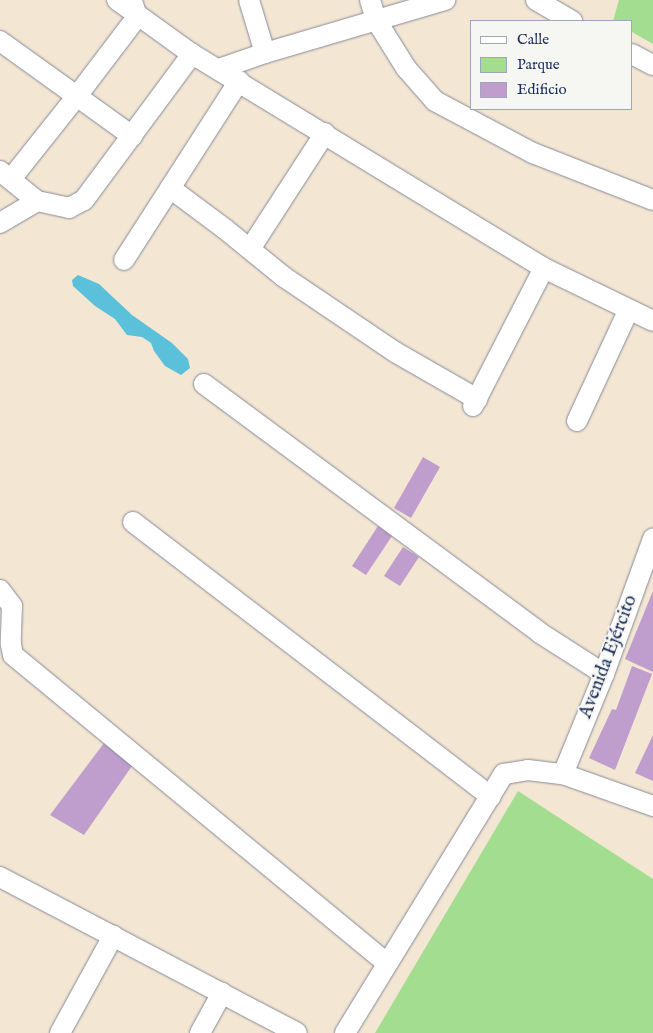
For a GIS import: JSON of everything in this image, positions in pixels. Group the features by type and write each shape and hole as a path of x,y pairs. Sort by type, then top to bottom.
{"street":[{"path":"117,0 134,8 192,54 325,133 544,268 653,321"},
{"path":"249,0 265,53"},
{"path":"370,0 376,20 406,68 435,101 533,153 653,200"},
{"path":"219,69 265,53 445,0"},
{"path":"546,3 571,20"},
{"path":"134,8 77,96 5,175 37,202 69,208 84,200 192,54"},
{"path":"0,41 132,136"},
{"path":"633,55 653,65"},
{"path":"124,260 239,81"},
{"path":"250,249 325,133"},
{"path":"170,188 284,277 395,352 475,402 544,268"},
{"path":"0,223 37,202"},
{"path":"577,421 629,309"},
{"path":"204,384 540,633 604,674"},
{"path":"134,522 490,797"},
{"name":"Avenida Ejército","path":"564,774 648,571 653,539"},
{"path":"0,590 12,606 11,644 13,654 387,963"},
{"path":"345,1033 504,774 528,770 564,774 653,806"},
{"path":"3,885 113,936 297,1033"},
{"path":"60,1033 113,936"},
{"path":"200,1033 222,993"}],"green space":[{"path":"619,0 653,0 653,44 633,33 633,20 613,20"},
{"path":"518,791 653,879 653,1033 375,1033"}],"water":[{"path":"78,275 99,284 132,315 172,343 188,359 190,368 181,375 165,366 154,351 151,343 142,337 127,335 115,319 95,306 73,286 72,280"}],"building":[{"path":"423,457 440,467 411,518 394,508"},
{"path":"378,526 392,536 366,575 352,566"},
{"path":"403,547 419,557 400,586 384,576"},
{"path":"653,591 653,672 625,659"},
{"path":"632,666 652,674 615,770 589,758 612,709 616,710"},
{"path":"653,735 653,781 635,773"},
{"path":"104,743 132,766 84,835 50,815"}]}
